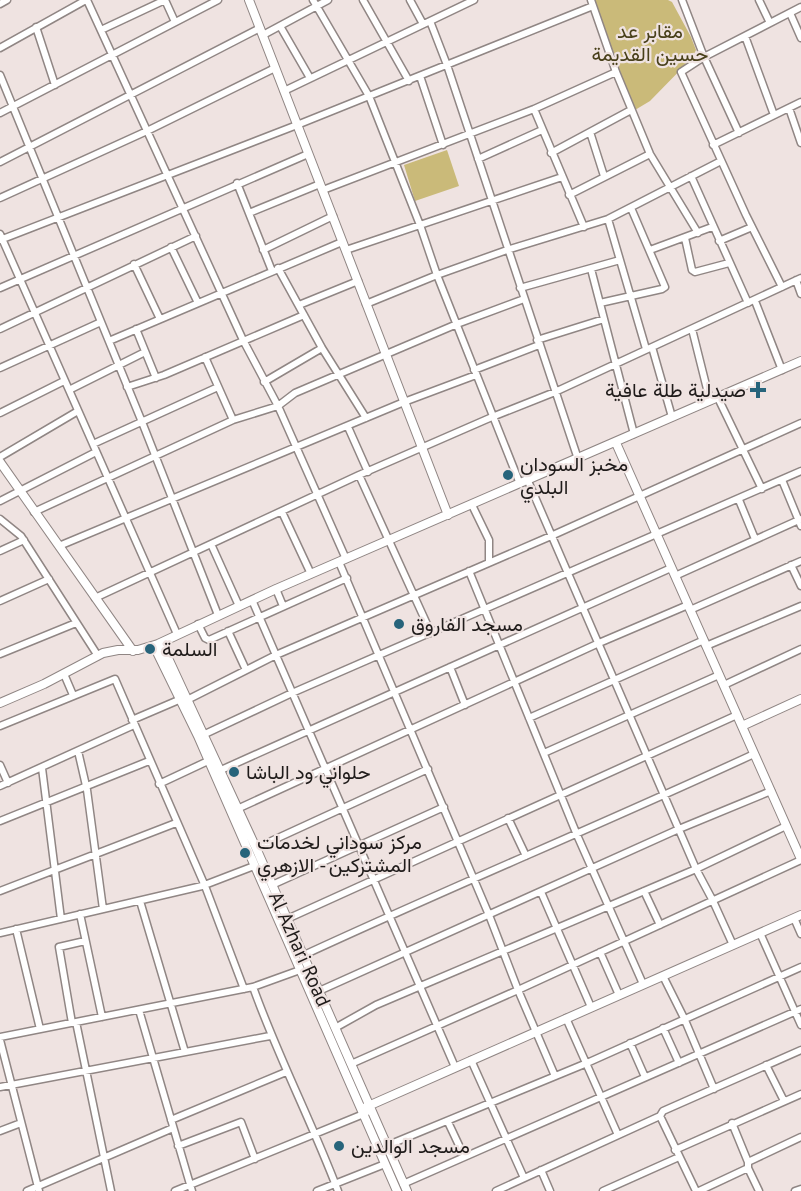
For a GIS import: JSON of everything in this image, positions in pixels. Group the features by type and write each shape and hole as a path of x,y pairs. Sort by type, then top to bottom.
{"street":[{"path":"0,4 7,0"},
{"path":"0,48 87,0 243,340 278,406 318,495 343,560 346,578 365,618 555,1076"},
{"path":"101,30 165,0 175,22"},
{"path":"0,113 218,0"},
{"path":"249,0 448,515"},
{"path":"0,162 262,32 280,26 314,3 328,0"},
{"path":"363,0 409,81"},
{"path":"410,0 426,23 447,65 578,459"},
{"path":"284,91 473,0"},
{"path":"682,0 704,57 739,133"},
{"path":"759,0 770,23"},
{"path":"314,3 369,96 492,417 551,536 696,869 733,945"},
{"path":"177,634 1,238 59,218 409,81 592,3 616,72 650,154 698,233"},
{"path":"782,287 681,75 683,69 704,57 801,7"},
{"path":"790,13 801,38"},
{"path":"280,26 310,78"},
{"path":"36,27 56,85"},
{"path":"745,36 774,115"},
{"path":"0,198 275,68"},
{"path":"249,213 396,163 534,109 616,72"},
{"path":"0,75 218,615"},
{"path":"420,76 442,145"},
{"path":"713,145 801,102"},
{"path":"789,108 801,144"},
{"path":"534,109 584,227"},
{"path":"551,153 631,110"},
{"path":"478,159 542,130"},
{"path":"590,132 604,176"},
{"path":"0,288 237,183 309,154"},
{"path":"569,195 650,154"},
{"path":"366,304 507,250 608,219 721,161"},
{"path":"691,176 748,303"},
{"path":"109,341 275,270 344,246 492,202 561,177"},
{"path":"237,183 263,250 299,305 322,348 366,418"},
{"path":"600,303 665,287 631,208"},
{"path":"263,250 333,216"},
{"path":"608,219 630,296 672,417"},
{"path":"650,250 712,227"},
{"path":"719,241 752,227"},
{"path":"0,329 196,236"},
{"path":"685,238 692,270 695,272 729,263"},
{"path":"171,247 198,303"},
{"path":"520,288 620,260"},
{"path":"134,264 160,319"},
{"path":"591,268 634,434"},
{"path":"95,598 359,475 555,392 799,279 801,294"},
{"path":"299,305 358,281"},
{"path":"34,512 233,420 278,406 295,393 457,324 524,299"},
{"path":"755,301 782,370"},
{"path":"127,387 156,378 304,315"},
{"path":"59,546 296,446 348,427 538,343 604,319"},
{"path":"0,368 101,322"},
{"path":"136,329 156,378"},
{"path":"692,329 714,400 743,448 762,489"},
{"path":"264,382 322,348"},
{"path":"69,390 145,352"},
{"path":"205,357 233,420"},
{"path":"1,702 98,656 115,650 133,651 158,644 276,589 801,361"},
{"path":"0,413 64,381"},
{"path":"93,444 218,387"},
{"path":"0,457 78,411"},
{"path":"0,786 78,751 276,655 551,536 801,423"},
{"path":"348,427 368,471"},
{"path":"351,1064 801,860 616,442"},
{"path":"0,501 96,452"},
{"path":"0,462 133,651"},
{"path":"205,734 292,693 801,471"},
{"path":"359,475 431,633"},
{"path":"221,770 583,609 800,522 782,480"},
{"path":"739,500 755,539"},
{"path":"472,505 489,540 489,562"},
{"path":"282,512 311,574"},
{"path":"0,519 24,540 98,656"},
{"path":"0,551 24,540"},
{"path":"211,544 239,606"},
{"path":"234,810 599,643 801,561"},
{"path":"791,564 801,586"},
{"path":"469,571 577,835 643,984"},
{"path":"198,624 208,640 346,578"},
{"path":"0,601 49,579"},
{"path":"276,589 283,606"},
{"path":"252,600 455,1067"},
{"path":"529,718 615,679 801,606"},
{"path":"0,654 76,623"},
{"path":"228,631 246,670"},
{"name":"Al Azhari Road","path":"158,644 221,770 254,866 300,970 405,1187"},
{"path":"724,685 801,649"},
{"path":"450,667 465,705"},
{"path":"64,674 73,695"},
{"path":"544,753 719,675"},
{"path":"0,726 114,678 205,886 244,989"},
{"name":"Al Azhari Road","path":"185,699 208,761 256,849 304,955 351,1064 385,1164 398,1191"},
{"path":"742,726 801,699"},
{"path":"287,919 737,715"},
{"path":"78,751 87,786 103,909"},
{"path":"304,955 754,754"},
{"path":"0,820 149,761"},
{"path":"159,783 208,761"},
{"path":"0,765 8,783"},
{"path":"42,768 61,919"},
{"path":"256,849 428,769"},
{"path":"319,991 679,829 771,791"},
{"path":"272,885 444,807"},
{"path":"508,818 526,855"},
{"path":"0,891 177,823"},
{"path":"335,1028 376,1005 696,869 786,826"},
{"path":"0,933 205,886 254,866"},
{"path":"644,891 660,925"},
{"path":"541,892 591,1007"},
{"path":"140,901 185,1052"},
{"path":"80,914 102,1017"},
{"path":"175,1191 191,1188 315,1134 455,1067 798,916 801,933"},
{"path":"16,929 40,1029"},
{"path":"760,933 798,1011 801,1025"},
{"path":"86,941 59,947 111,1191"},
{"path":"600,952 619,995"},
{"path":"386,1146 587,1063 801,967"},
{"path":"39,1189 0,1038 253,987 300,970"},
{"path":"663,976 684,1018 714,1089"},
{"path":"253,987 270,1036 315,1134 338,1191"},
{"path":"139,1010 191,1188"},
{"path":"405,1187 464,1156 798,1011"},
{"path":"566,1018 618,1135"},
{"path":"663,1028 679,1063"},
{"path":"0,1087 270,1036"},
{"path":"630,1043 645,1077"},
{"path":"499,1190 660,1116 663,1111 801,1050"},
{"path":"471,1060 524,1178"},
{"path":"766,1065 784,1101"},
{"path":"171,1120 286,1072"},
{"path":"675,1150 801,1094"},
{"path":"660,1116 697,1191 801,1137"},
{"path":"178,1146 241,1122 255,1159"},
{"path":"448,1122 464,1156"},
{"path":"0,1131 21,1123"},
{"path":"732,1124 759,1191"},
{"path":"27,1191 39,1189 173,1128"},
{"path":"603,1191 679,1157"},
{"path":"317,1191 385,1164"},
{"path":"541,1170 550,1191"},
{"path":"795,1191 801,1189"}],"green space":[{"name":"مقابر عد حسين القديمة","path":"595,0 668,0 672,2 696,50 692,58 650,101 635,110 607,40"},
{"path":"447,150 459,186 415,201 404,165"}],"place":[{"name":"صيدلية طلة عافية","path":"758,390"},
{"name":"مخبز السودان البلدي","path":"508,475"},
{"name":"مسجد الفاروق","path":"399,624"},
{"name":"السلمة","path":"150,649"},
{"name":"حلواني ود الباشا","path":"234,772"},
{"name":"مركز سوداني لخدمات المشتركين - الازهري","path":"245,853"},
{"name":"مسجد الوالدين","path":"339,1146"}]}
